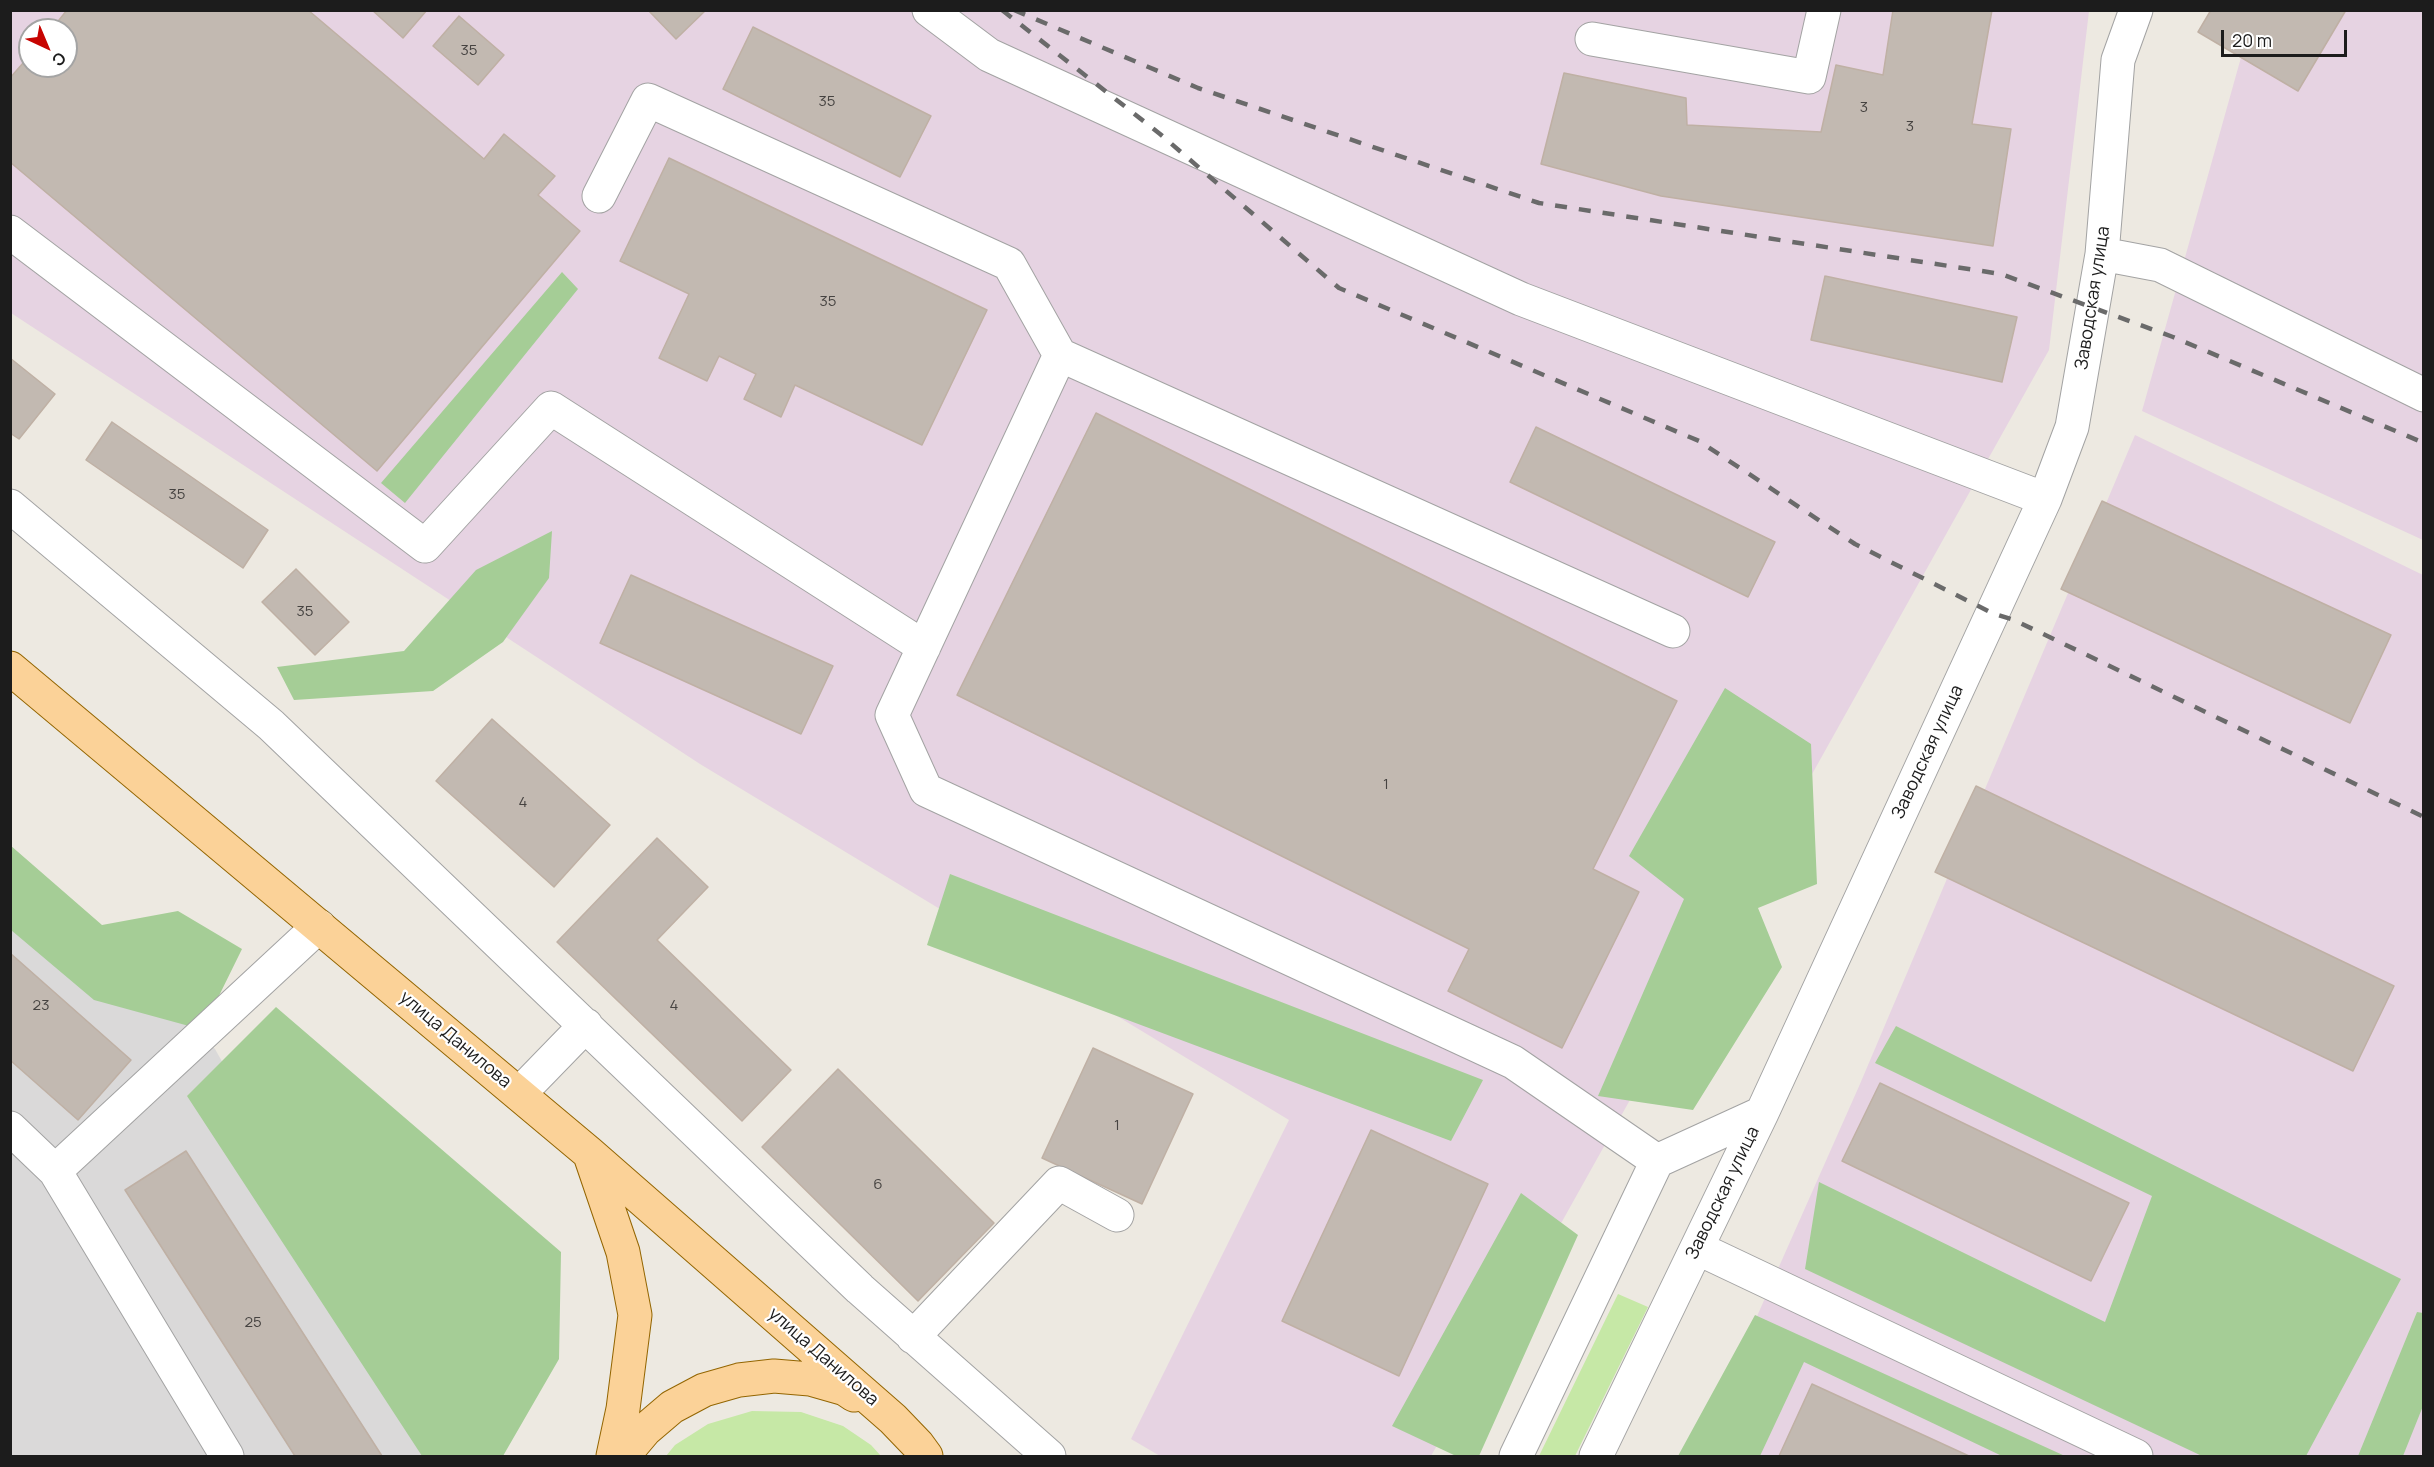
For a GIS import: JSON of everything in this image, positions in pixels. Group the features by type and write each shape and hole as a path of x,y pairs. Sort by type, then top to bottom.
{"main road":[{"name":"улица Данилова","path":"10,668 590,1153 893,1419"},
{"path":"590,1153 623,1252 635,1315 623,1409 613,1456"},
{"path":"623,1456 645,1430 672,1407 704,1390 738,1380 774,1376 810,1379 844,1389 893,1419 941,1456"},
{"path":"893,1419 926,1456"}],"lane":[{"path":"928,10 989,55 1521,299 2045,499"},
{"path":"1592,39 1809,77 1824,10"},
{"name":"Заводская улица","path":"1596,1456 1762,1113 2045,499 2072,427 2102,254 2118,60 2136,10"},
{"path":"599,196 648,100 1009,264 1060,355 1673,631"},
{"path":"10,232 425,546 551,408 924,647"},
{"path":"2102,254 2160,265 2424,395"},
{"path":"1060,355 892,715 926,790 1513,1062 1657,1161"},
{"path":"10,507 271,725 851,1281 1049,1456"},
{"path":"55,1171 319,926"},
{"path":"519,1094 586,1025"},
{"path":"1516,1456 1657,1161 1762,1113"},
{"path":"10,1128 55,1171 227,1456"},
{"path":"913,1337 1059,1183 1117,1215"},
{"path":"1697,1248 2136,1456"}],"shaded area":[{"path":"10,11 2089,11 2049,350 1431,1456 1160,1456 1131,1439 1289,1120 700,764 11,313"},
{"path":"2254,11 2423,11 2423,540 2142,411"},
{"path":"2135,435 2423,575 2423,1456 1695,1456 1860,1084"},
{"path":"10,867 215,1049 445,1456 11,1456"}],"green space":[{"path":"562,272 578,289 405,503 381,483"},
{"path":"552,531 549,578 503,642 433,691 294,700 277,667 404,651 476,570"},
{"path":"1725,688 1811,744 1817,884 1758,908 1782,967 1693,1110 1598,1096 1684,899 1629,856"},
{"path":"10,845 102,925 178,911 242,949 212,1010 189,1026 94,1000 11,930"},
{"path":"950,874 1483,1080 1451,1141 927,945"},
{"path":"276,1007 561,1252 559,1359 503,1456 422,1456 187,1096"},
{"path":"1896,1026 2401,1279 2306,1456 2202,1456 1805,1269 1819,1182 2105,1322 2152,1196 1875,1063"},
{"path":"1521,1193 1578,1235 1479,1456 1456,1456 1392,1426"},
{"path":"1618,1294 1648,1307 1575,1456 1539,1456"},
{"path":"2417,1312 2423,1313 2423,1406 2403,1456 2358,1456"},
{"path":"1755,1315 2065,1456 2002,1456 1804,1362 1760,1456 1678,1456"},
{"path":"752,1411 801,1412 843,1426 871,1445 881,1456 666,1456 675,1445 708,1424"}],"building":[{"path":"67,10 308,10 484,159 504,134 555,176 538,195 580,231 377,471 10,162 10,78 18,69 18,78 78,78 78,18 61,18"},
{"path":"372,10 427,10 403,38"},
{"path":"648,10 706,10 676,39"},
{"path":"1893,10 1992,10 1972,124 2011,129 1993,246 1661,196 1541,164 1564,73 1686,98 1687,125 1821,132 1836,65 1883,75"},
{"path":"2211,10 2346,10 2298,91 2198,32"},
{"path":"459,16 504,55 478,85 433,46"},
{"path":"753,27 931,116 900,177 723,89"},
{"path":"669,158 987,310 922,445 795,385 781,417 744,399 756,374 719,356 707,381 659,358 689,294 620,261"},
{"path":"1825,276 2017,317 2002,382 1811,340"},
{"path":"10,358 55,394 19,439 10,433"},
{"path":"1096,413 1677,701 1593,869 1639,892 1562,1048 1448,991 1469,949 957,695"},
{"path":"112,422 268,530 243,568 86,460"},
{"path":"1536,427 1775,542 1748,597 1510,482"},
{"path":"2102,501 2391,635 2350,723 2061,589"},
{"path":"296,569 349,622 315,655 262,602"},
{"path":"631,575 833,666 801,734 600,643"},
{"path":"492,719 610,825 554,887 436,781"},
{"path":"1976,786 2394,986 2353,1071 1935,872"},
{"path":"657,838 708,887 657,940 791,1070 742,1121 557,942"},
{"path":"10,953 131,1060 78,1120 10,1060"},
{"path":"1093,1048 1193,1094 1142,1204 1042,1158"},
{"path":"838,1069 994,1223 918,1301 762,1147"},
{"path":"1880,1083 2129,1203 2091,1281 1842,1161"},
{"path":"1371,1130 1488,1184 1399,1376 1282,1321"},
{"path":"186,1151 382,1456 295,1456 125,1190"},
{"path":"1812,1384 1969,1456 1779,1456"}],"railway":[{"path":"1002,10 1160,134 1339,288 1699,441 1855,544 1992,613 2014,620 2424,817"},
{"path":"1014,10 1198,88 1539,203 2001,274 2173,337 2424,443"}]}
